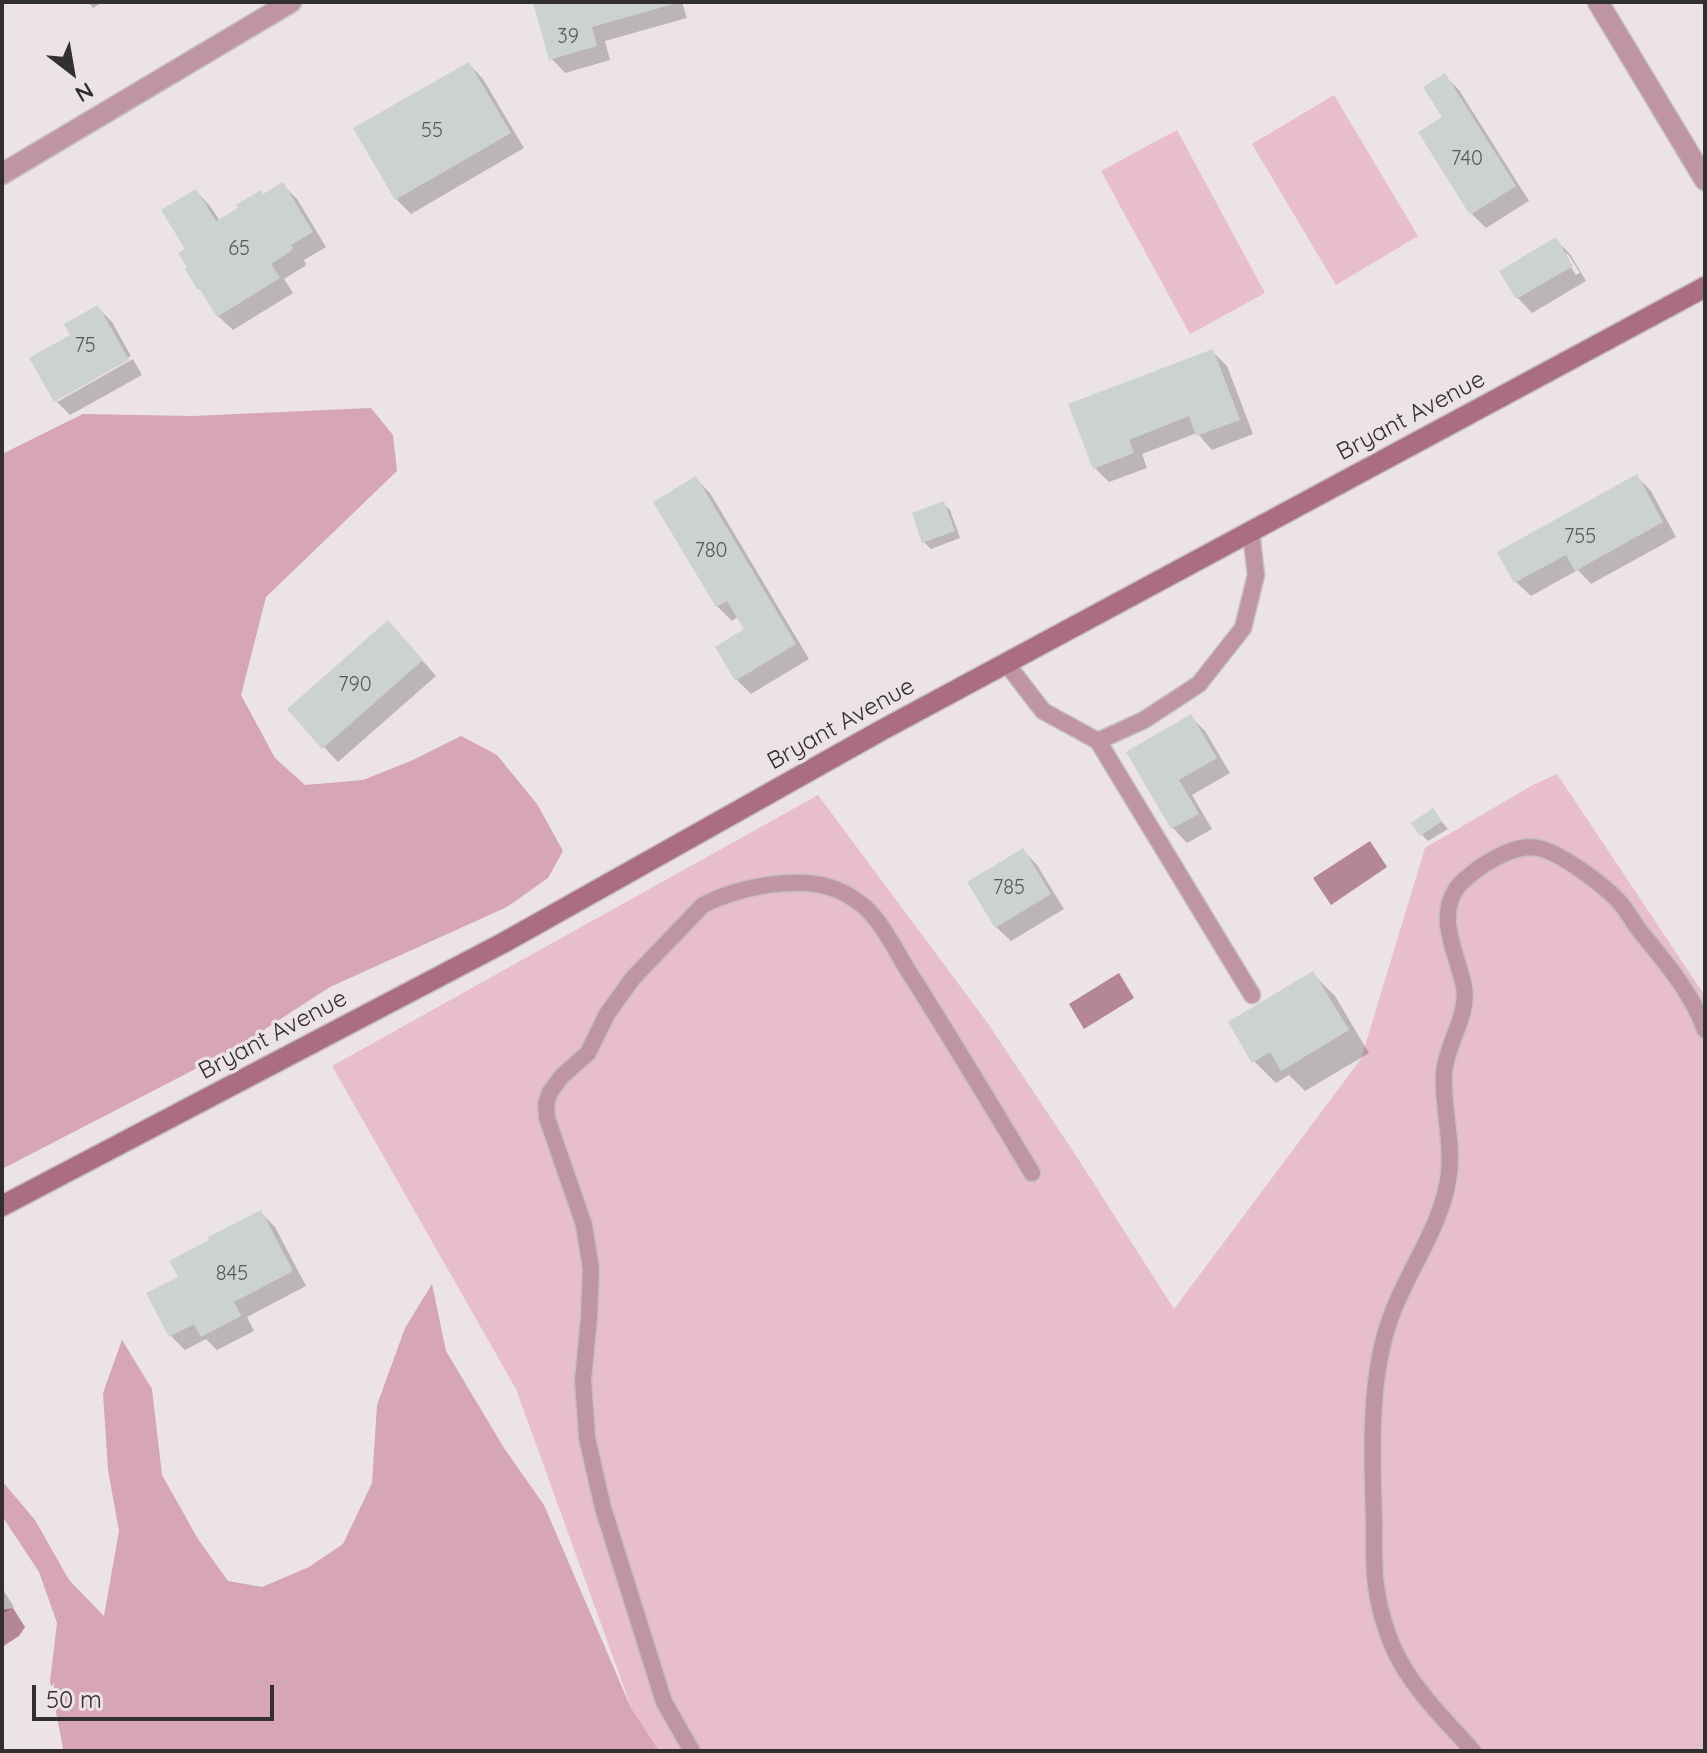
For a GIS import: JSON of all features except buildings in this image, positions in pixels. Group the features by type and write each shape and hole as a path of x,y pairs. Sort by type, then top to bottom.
{"main road":[{"name":"Bryant Avenue","path":"2,1206 490,950 882,730 1705,287"}],"street":[{"path":"2,174 291,2"},
{"path":"1598,2 1705,180"}],"lane":[{"path":"1098,741 1144,720 1199,684 1243,628 1256,575 1251,532"},
{"path":"1006,663 1043,711 1098,741 1252,995"},
{"path":"1473,1751 1428,1701 1400,1662 1384,1622 1376,1585 1373,1478 1379,1354 1392,1313 1441,1207 1449,1176 1451,1149 1444,1073 1464,1003 1464,989 1448,928 1448,910 1456,889 1473,872 1513,850 1541,848 1559,857 1607,890 1622,905 1685,987 1705,1030"},
{"path":"692,1751 664,1702 603,1508 590,1452 583,1380 591,1269 584,1225 547,1118 546,1104 550,1092 562,1076 588,1053 607,1014 633,978 703,905 763,886 797,883 829,887 865,906 879,925 1032,1173"}],"shaded area":[{"path":"1334,95 1418,236 1336,285 1252,144"},
{"path":"1177,130 1265,293 1190,334 1101,171"},
{"path":"371,408 393,435 397,471 266,597 241,695 275,758 305,785 363,780 461,736 497,755 537,804 563,851 548,878 507,907 330,987 236,1048 2,1169 2,454 83,414 193,416"},
{"path":"1557,774 1705,996 1705,1751 647,1751 516,1389 332,1066 818,795 989,1025 1174,1309 1361,1059 1425,848"},
{"path":"1370,841 1387,867 1331,905 1313,878"},
{"path":"1119,973 1134,998 1084,1029 1069,1004"},
{"path":"432,1284 446,1351 504,1448 544,1505 631,1708 659,1751 60,1751 63,1748 50,1681 57,1623 39,1572 2,1516 2,1481 35,1520 69,1580 104,1616 119,1531 108,1470 103,1393 122,1340 152,1389 162,1475 198,1539 228,1581 262,1587 309,1567 343,1544 372,1483 377,1405 405,1328"},
{"path":"13,1608 25,1627 19,1636 2,1647 2,1610"}]}
